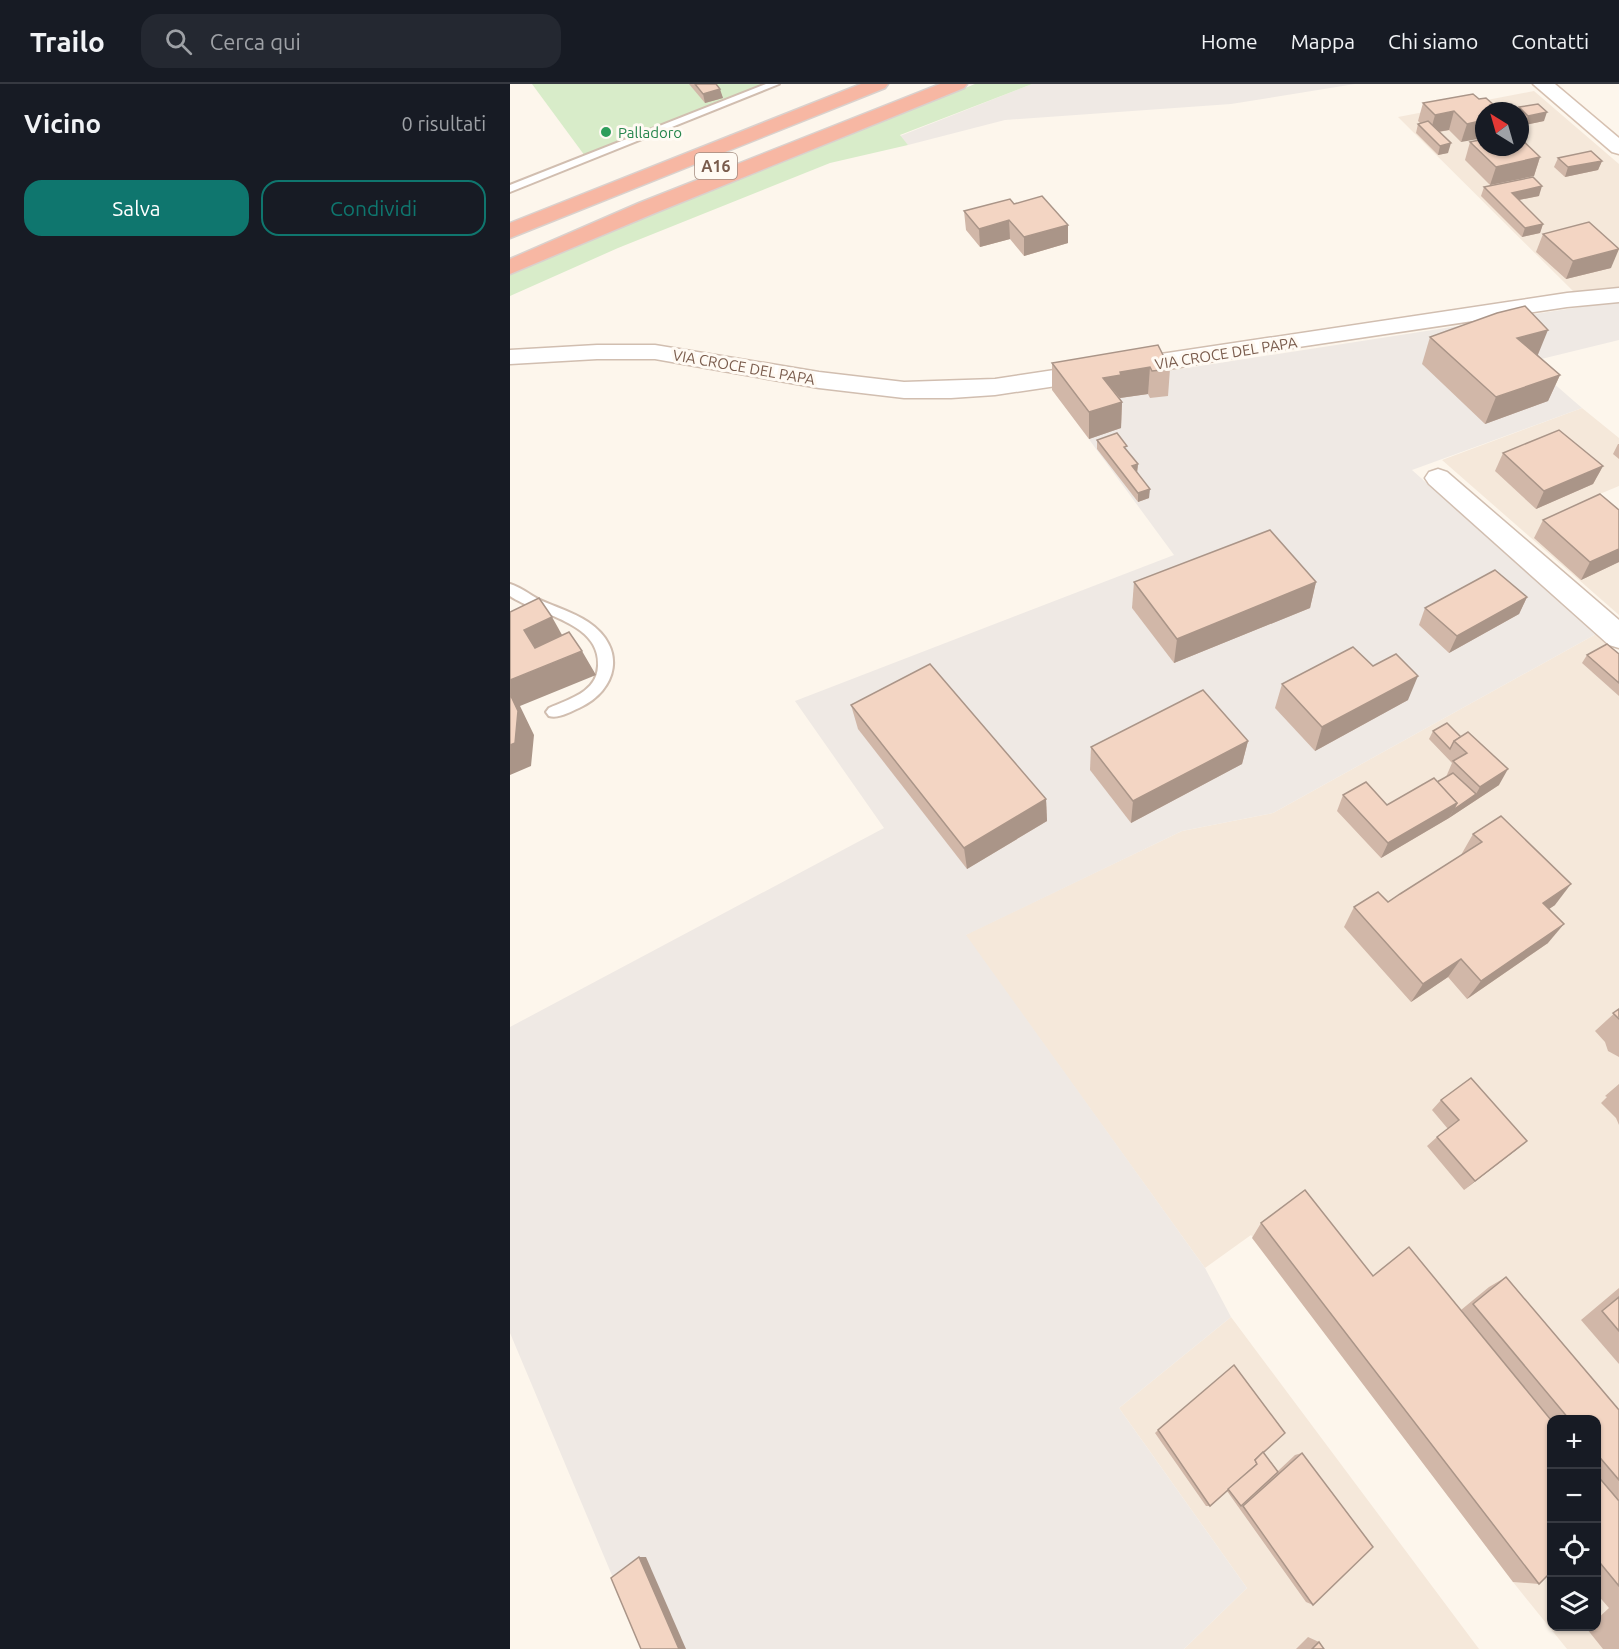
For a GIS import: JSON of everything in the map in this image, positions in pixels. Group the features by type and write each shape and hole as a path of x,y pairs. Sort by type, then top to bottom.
{"highway":[{"name":"A16","path":"510,231 655,171 878,84"},
{"name":"A16","path":"510,252 637,197 923,84"},
{"path":"510,267 647,208 957,84"}],"street":[{"path":"1543,84 1619,148"},
{"name":"VIA CROCE DEL PAPA","path":"510,357 586,352 656,352 819,380 904,390 951,390 995,387 1164,363 1472,314 1619,295"},
{"path":"1438,478 1619,637"}],"lane":[{"path":"510,189 774,84"},
{"path":"510,589 519,597 576,621 598,637 606,655 606,676 597,690 554,712"}],"shaded area":[{"path":"1032,84 1355,84 1231,104 1005,120 908,145 900,136"},
{"path":"1534,91 1619,164 1619,288 1574,292 1398,117 1475,102 1475,156 1529,156 1529,102 1476,102"},
{"path":"1619,301 1619,340 1529,362 1582,408 1412,470 1596,634 1273,813 1182,831 966,935 1205,1268 1231,1317 1119,1408 1247,1588 1184,1649 643,1649 510,1333 510,1027 884,828 795,701 1174,555 1052,389"},
{"path":"1582,408 1619,438 1619,486 1590,498 1619,522 1619,615 1442,460"},
{"path":"1596,634 1619,654 1619,1649 1567,1649 1552,1631 1601,1631 1601,1415 1547,1415 1547,1624 1251,1235 1205,1268 965,935 1182,831 1273,813"},
{"path":"1231,1317 1479,1649 1184,1649 1247,1588 1119,1408"}],"green space":[{"name":"Palladoro","path":"532,84 764,84 585,156"},
{"path":"975,84 1032,84 900,135 908,145 830,163 618,248 510,296 510,275 668,207"}],"building":[{"path":"695,84 716,84 720,89 703,94"},
{"path":"1473,94 1479,99 1486,98 1490,102 1475,102 1475,122 1467,124 1454,111 1435,115 1423,103"},
{"path":"1538,104 1547,112 1529,116 1529,105"},
{"path":"1428,121 1451,143 1440,146 1418,124"},
{"path":"1529,147 1540,157 1496,167 1485,156 1529,156"},
{"path":"1591,151 1602,161 1568,167 1558,158"},
{"path":"1533,177 1542,186 1512,193 1543,224 1525,228 1484,187"},
{"path":"1042,196 1068,225 1024,237 1009,220 979,229 964,211 1010,199 1014,204"},
{"path":"1589,222 1619,249 1573,261 1543,234"},
{"path":"1525,306 1548,330 1517,338 1560,375 1496,397 1430,337 1497,313"},
{"path":"1158,345 1170,369 1152,371 1150,367 1120,372 1121,375 1103,378 1122,402 1089,412 1052,363"},
{"path":"1559,430 1603,466 1544,491 1503,453"},
{"path":"1117,433 1127,446 1124,447 1138,464 1132,466 1150,489 1138,493 1097,440"},
{"path":"1600,494 1619,510 1619,549 1590,562 1543,520"},
{"path":"1270,530 1316,582 1177,639 1134,582"},
{"path":"1495,570 1527,597 1457,636 1425,608"},
{"path":"539,598 552,617 524,630 535,648 569,632 582,651 510,680 510,612"},
{"path":"1607,644 1619,654 1619,683 1587,655"},
{"path":"1353,647 1373,666 1396,654 1418,676 1322,727 1282,684"},
{"path":"930,664 1046,799 964,848 851,705"},
{"path":"1203,690 1248,741 1133,801 1091,747"},
{"path":"510,694 518,711 515,743 510,745"},
{"path":"1447,723 1461,737 1454,741 1450,749 1433,731"},
{"path":"1468,732 1508,769 1480,787 1453,761 1467,753 1454,741"},
{"path":"1453,773 1476,794 1453,810 1457,803 1437,782"},
{"path":"1434,778 1457,803 1388,843 1343,795 1366,782 1387,805"},
{"path":"1501,816 1571,884 1543,903 1564,924 1481,981 1461,959 1423,984 1354,907 1378,892 1388,902 1482,842 1473,834"},
{"path":"1619,1009 1619,1019 1613,1013"},
{"path":"1471,1078 1527,1141 1475,1181 1437,1137 1459,1120 1441,1100"},
{"path":"1305,1190 1373,1276 1409,1247 1547,1415 1547,1576 1539,1584 1261,1223"},
{"path":"1506,1277 1619,1410 1619,1480 1601,1459 1601,1415 1566,1415 1473,1304"},
{"path":"1619,1297 1619,1331 1602,1311"},
{"path":"1234,1365 1285,1433 1255,1460 1257,1464 1210,1506 1158,1430"},
{"path":"1263,1452 1278,1472 1241,1506 1228,1489 1257,1464 1255,1460"},
{"path":"1302,1453 1373,1547 1313,1605 1243,1506"},
{"path":"1601,1480 1619,1501 1619,1586 1601,1564"},
{"path":"639,1557 679,1649 641,1649 611,1578"},
{"path":"1319,1642 1324,1649 1312,1649"}],"place":[{"name":"Palladoro","path":"606,132"}]}
